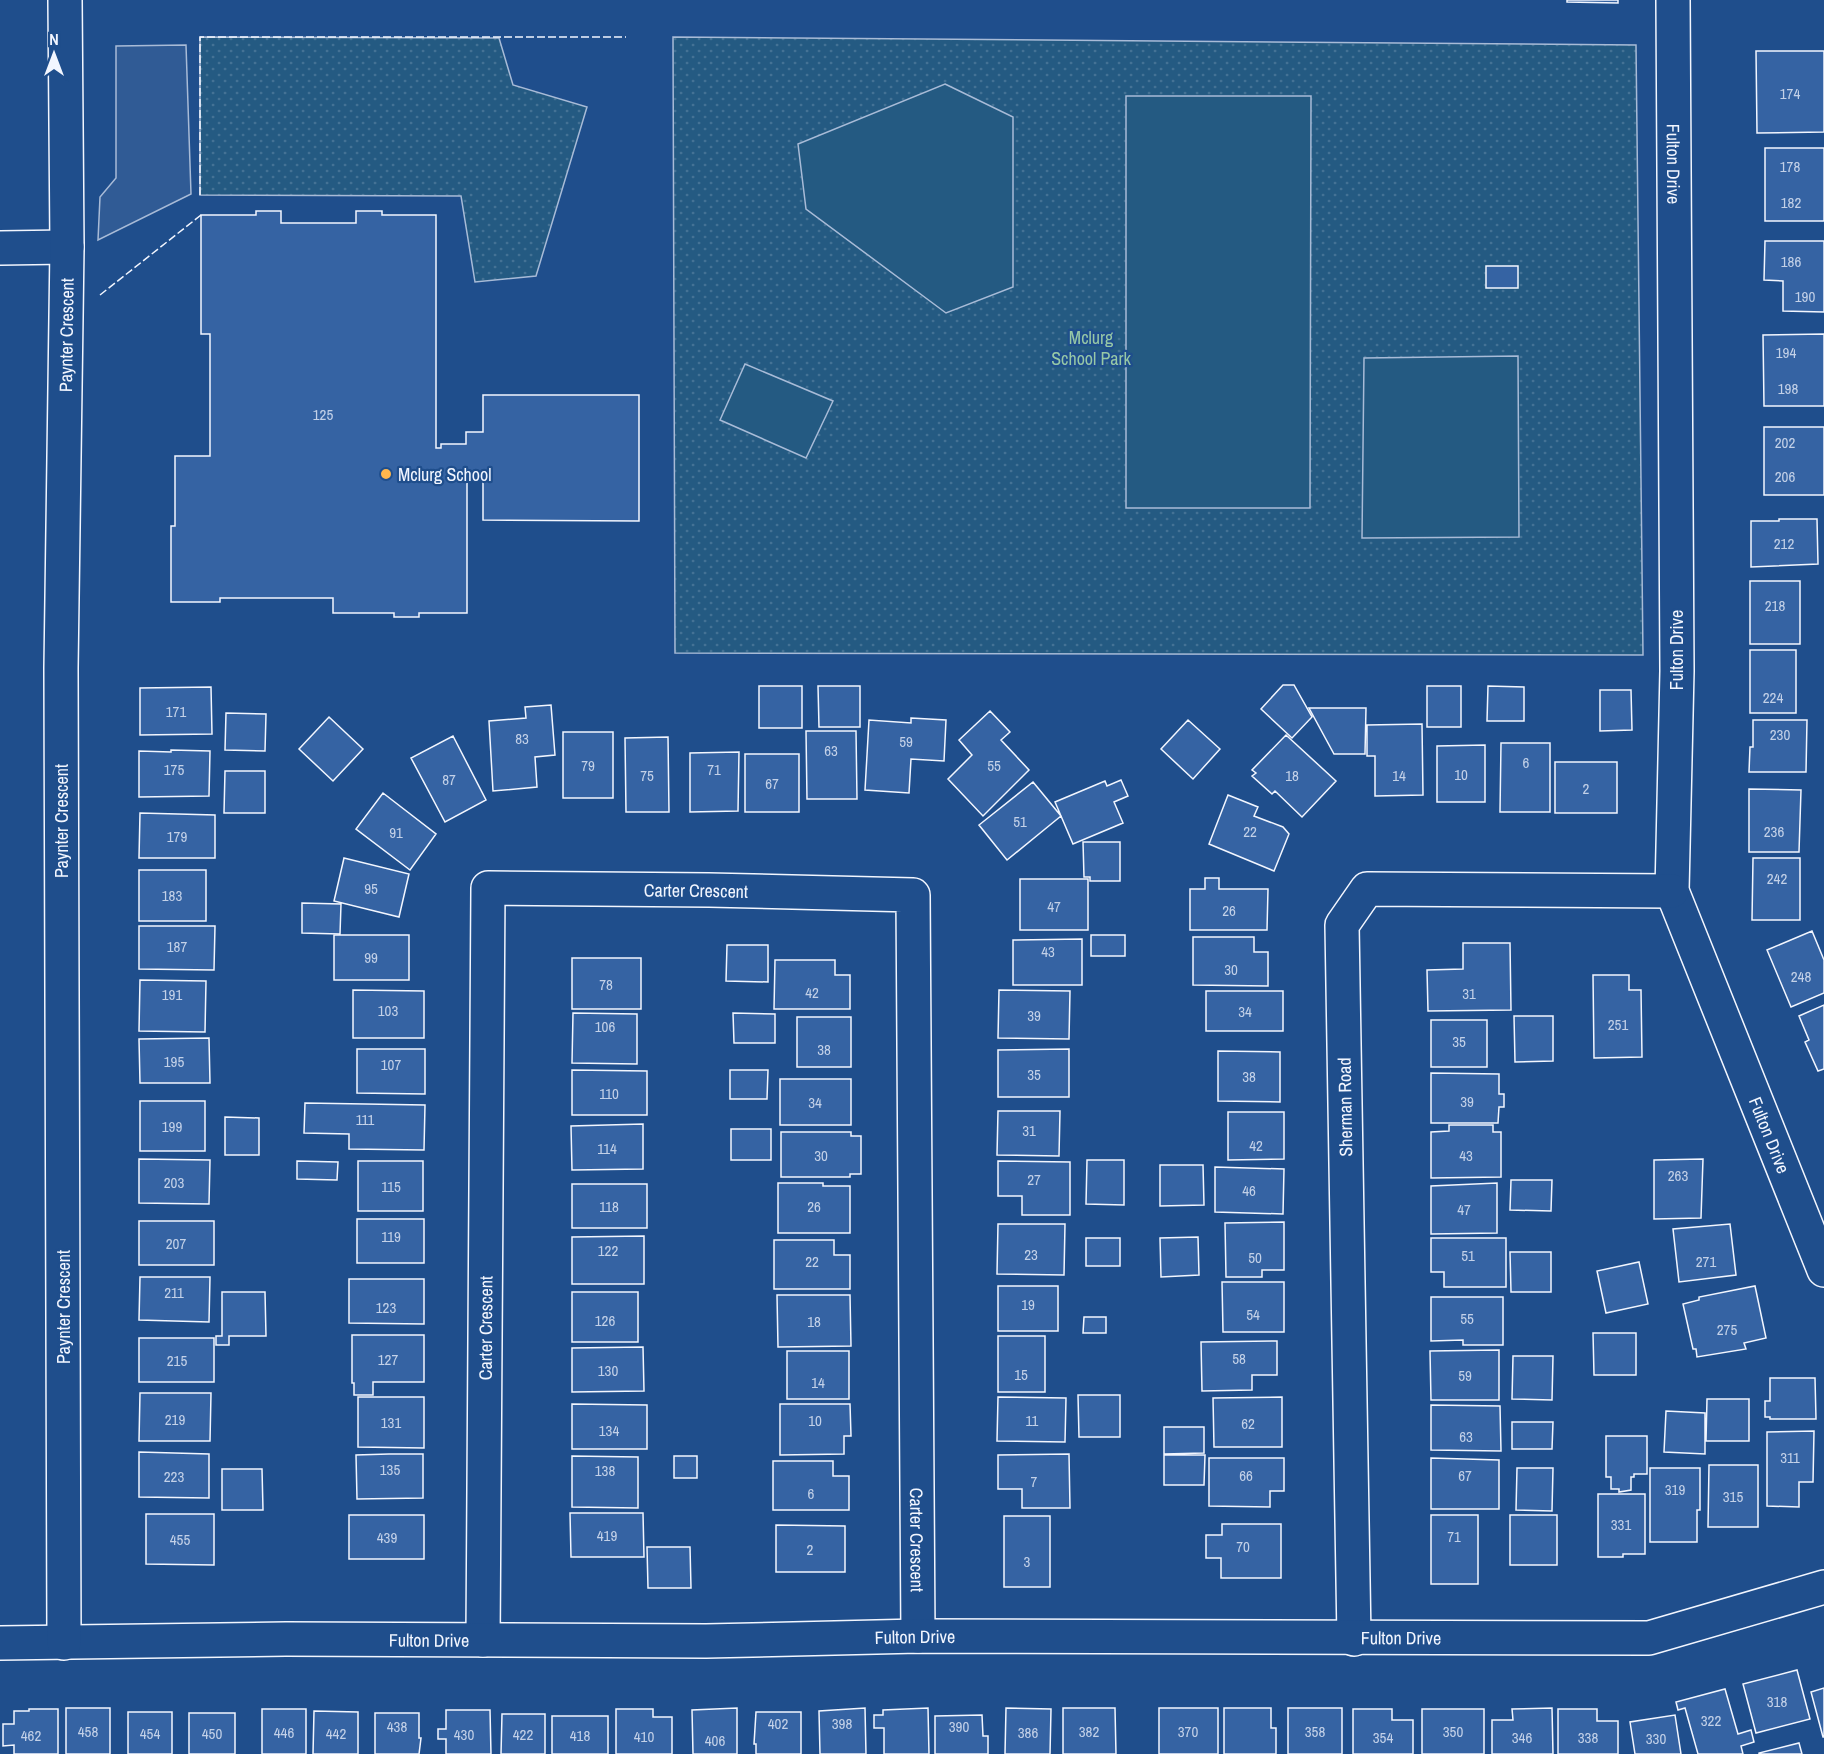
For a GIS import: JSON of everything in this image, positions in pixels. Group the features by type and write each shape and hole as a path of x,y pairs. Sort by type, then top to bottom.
{"street":[{"name":"Paynter Crescent","path":"64,1643 61,668 67,247 65,0"},
{"name":"Fulton Drive","path":"1673,0 1677,671 1672,891 1824,1270"},
{"path":"0,248 67,247"},
{"name":"Carter Crescent","path":"483,1640 488,888 913,895 918,1636"},
{"name":"Sherman Road","path":"1354,1639 1342,925 1367,889 1672,891"},
{"name":"Fulton Drive","path":"0,1643 286,1639 706,1641 918,1636 1354,1639 1649,1638 1824,1587"}],"green space":[{"path":"200,37 499,38 513,85 587,107 536,276 475,282 461,196 200,195"},
{"name":"Mclurg School Park","path":"673,37 1636,45 1643,655 675,653"},
{"path":"945,84 1013,117 1013,287 946,313 806,209 798,144"},
{"path":"1126,96 1311,96 1310,508 1126,508"},
{"path":"1518,356 1519,537 1362,538 1364,358"},
{"path":"745,364 833,401 806,458 720,420"}],"shaded area":[{"path":"186,45 191,194 98,240 100,197 116,178 116,46"}],"building":[{"path":"1567,0 1618,0 1618,3 1567,2"},
{"path":"1756,51 1824,51 1824,132 1757,133"},
{"path":"1765,148 1824,148 1824,221 1765,221"},
{"path":"256,211 281,211 281,223 356,223 356,211 382,211 382,215 436,215 436,448 441,448 441,444 466,444 466,432 483,432 483,395 639,395 639,521 483,520 483,478 467,478 467,613 419,613 419,617 394,617 394,613 333,613 333,598 220,598 220,602 171,602 171,526 175,526 175,456 210,456 210,334 201,334 201,215 256,215"},
{"path":"1765,241 1824,241 1824,312 1783,311 1783,281 1764,280"},
{"path":"1486,266 1518,266 1518,288 1486,288"},
{"path":"1824,334 1824,406 1764,406 1763,335"},
{"path":"1764,427 1824,427 1824,495 1764,495"},
{"path":"1779,519 1817,519 1818,564 1751,567 1751,521 1779,521"},
{"path":"1750,581 1800,581 1800,644 1750,644"},
{"path":"1750,650 1796,650 1796,713 1750,713"},
{"path":"1283,685 1294,685 1312,717 1292,738 1261,709"},
{"path":"759,686 802,686 802,728 759,728"},
{"path":"818,686 860,686 860,727 819,727"},
{"path":"1427,686 1461,686 1461,727 1427,727"},
{"path":"1488,686 1524,687 1524,721 1487,721"},
{"path":"211,687 212,734 140,735 140,688"},
{"path":"1600,690 1631,690 1632,730 1600,731"},
{"path":"551,705 555,755 535,757 537,787 493,791 489,721 526,718 525,707"},
{"path":"1309,708 1366,708 1365,754 1334,754"},
{"path":"990,711 1010,732 1001,740 1029,770 983,816 948,779 972,755 959,740"},
{"path":"226,713 266,714 265,751 225,750"},
{"path":"329,717 363,749 333,781 299,749"},
{"path":"911,718 946,720 944,761 911,759 909,793 865,790 869,720 911,723"},
{"path":"1188,720 1220,749 1193,779 1161,749"},
{"path":"1753,720 1807,720 1806,772 1749,772 1750,747 1753,747"},
{"path":"1422,724 1423,795 1375,796 1375,756 1367,756 1367,725"},
{"path":"806,731 856,731 857,799 807,799"},
{"path":"563,732 613,732 613,798 563,798"},
{"path":"1286,735 1336,781 1302,817 1275,791 1272,794 1252,776 1256,773 1252,770"},
{"path":"453,736 486,800 445,822 411,758"},
{"path":"668,737 669,812 626,812 625,738"},
{"path":"1501,743 1550,743 1550,812 1500,812"},
{"path":"1485,745 1485,802 1437,802 1437,746"},
{"path":"171,750 210,751 209,796 139,797 139,751 171,752"},
{"path":"739,752 738,811 690,812 690,753"},
{"path":"745,754 799,754 799,812 745,812"},
{"path":"1555,762 1617,762 1617,813 1555,813"},
{"path":"225,771 265,771 265,813 224,813"},
{"path":"1121,780 1128,796 1114,802 1123,823 1073,844 1055,802 1105,781 1107,786"},
{"path":"1033,782 1061,816 1007,860 979,825"},
{"path":"1749,789 1801,790 1799,852 1749,852"},
{"path":"383,793 436,834 410,870 356,829"},
{"path":"1228,795 1258,807 1254,816 1283,827 1289,834 1274,871 1209,844"},
{"path":"140,813 215,815 215,858 139,858"},
{"path":"1083,842 1120,842 1120,881 1090,881 1090,877 1084,877"},
{"path":"344,858 409,874 399,917 334,901"},
{"path":"1753,858 1800,858 1800,920 1752,920"},
{"path":"139,870 206,870 206,921 139,921"},
{"path":"1205,878 1219,878 1219,889 1268,889 1267,930 1190,930 1190,889 1205,889"},
{"path":"1020,879 1088,879 1088,930 1020,930"},
{"path":"302,903 341,904 340,934 302,933"},
{"path":"139,926 215,926 214,970 139,969"},
{"path":"1812,931 1824,960 1824,993 1791,1007 1767,950"},
{"path":"334,935 409,935 409,980 334,980"},
{"path":"1091,935 1125,935 1125,956 1091,956"},
{"path":"1193,937 1254,937 1254,952 1268,952 1268,986 1193,985"},
{"path":"1082,939 1082,985 1013,985 1013,940"},
{"path":"1463,943 1510,943 1511,1010 1428,1011 1427,970 1463,969"},
{"path":"727,945 768,945 768,982 726,981"},
{"path":"572,958 641,958 641,1009 572,1009"},
{"path":"775,960 835,960 835,975 850,975 850,1009 774,1009"},
{"path":"1593,975 1629,975 1629,990 1641,990 1642,1057 1594,1058"},
{"path":"140,980 206,981 205,1032 139,1031"},
{"path":"353,990 424,991 424,1038 353,1038"},
{"path":"999,990 1070,991 1069,1039 998,1038"},
{"path":"1206,991 1283,991 1283,1031 1206,1031"},
{"path":"1824,1005 1824,1069 1818,1071 1805,1042 1809,1040 1799,1016"},
{"path":"573,1013 637,1014 637,1064 572,1063"},
{"path":"733,1013 775,1014 775,1043 734,1043"},
{"path":"1514,1016 1553,1016 1553,1061 1515,1062"},
{"path":"797,1017 851,1017 851,1067 797,1067"},
{"path":"1431,1020 1487,1020 1487,1067 1431,1067"},
{"path":"209,1038 210,1083 140,1083 139,1039"},
{"path":"357,1049 425,1049 425,1094 357,1093"},
{"path":"1069,1049 1069,1097 998,1097 998,1050"},
{"path":"1218,1051 1280,1052 1280,1102 1218,1101"},
{"path":"572,1070 647,1071 647,1115 572,1115"},
{"path":"730,1070 768,1070 767,1099 730,1099"},
{"path":"1431,1073 1499,1074 1499,1094 1504,1094 1504,1107 1499,1107 1498,1123 1431,1123"},
{"path":"780,1079 851,1079 851,1125 780,1125"},
{"path":"140,1101 205,1101 205,1151 140,1151"},
{"path":"305,1103 425,1105 424,1150 349,1149 349,1134 304,1133"},
{"path":"998,1111 1060,1111 1059,1156 997,1155"},
{"path":"1228,1112 1284,1112 1284,1159 1228,1160"},
{"path":"225,1117 259,1118 259,1155 225,1155"},
{"path":"643,1124 643,1169 572,1170 571,1126"},
{"path":"1449,1125 1493,1125 1493,1132 1501,1132 1501,1177 1431,1178 1431,1132 1449,1131"},
{"path":"731,1129 771,1129 771,1160 731,1160"},
{"path":"781,1132 851,1132 851,1136 861,1136 861,1174 850,1174 850,1177 781,1177"},
{"path":"139,1159 210,1160 209,1204 139,1203"},
{"path":"1703,1159 1701,1218 1654,1219 1654,1160"},
{"path":"1087,1160 1124,1160 1124,1205 1086,1204"},
{"path":"297,1161 338,1162 337,1180 297,1179"},
{"path":"358,1161 423,1161 423,1211 358,1211"},
{"path":"998,1161 1070,1162 1070,1215 1022,1215 1022,1196 998,1196"},
{"path":"1160,1165 1203,1165 1204,1205 1160,1206"},
{"path":"1215,1167 1284,1169 1283,1214 1215,1212"},
{"path":"1511,1180 1552,1180 1551,1211 1510,1210"},
{"path":"778,1183 823,1183 823,1186 850,1186 850,1233 778,1233"},
{"path":"1497,1183 1497,1233 1431,1234 1431,1186"},
{"path":"572,1184 647,1184 647,1228 572,1228"},
{"path":"357,1219 424,1219 424,1263 357,1263"},
{"path":"139,1221 214,1221 214,1265 139,1265"},
{"path":"1284,1222 1284,1270 1262,1270 1262,1277 1226,1277 1225,1223"},
{"path":"998,1224 1065,1224 1064,1275 997,1274"},
{"path":"1730,1224 1736,1275 1679,1282 1673,1229"},
{"path":"644,1236 644,1284 572,1284 572,1237"},
{"path":"1198,1237 1199,1275 1161,1277 1160,1238"},
{"path":"1086,1238 1120,1238 1120,1266 1086,1266"},
{"path":"1431,1238 1506,1238 1506,1287 1444,1287 1444,1272 1431,1272"},
{"path":"774,1240 834,1240 834,1255 850,1255 850,1289 774,1289"},
{"path":"1510,1252 1551,1252 1551,1292 1511,1292"},
{"path":"1639,1262 1648,1304 1606,1313 1597,1271"},
{"path":"140,1277 210,1277 209,1322 139,1320"},
{"path":"349,1279 424,1279 424,1324 349,1323"},
{"path":"1222,1282 1284,1282 1284,1332 1223,1332"},
{"path":"998,1286 1058,1286 1058,1331 998,1331"},
{"path":"1755,1286 1766,1338 1744,1343 1746,1349 1697,1357 1696,1349 1693,1349 1683,1304 1699,1300 1699,1297"},
{"path":"222,1292 265,1292 266,1336 229,1336 229,1345 216,1345 216,1336 222,1336"},
{"path":"572,1292 638,1292 638,1342 572,1342"},
{"path":"777,1295 850,1295 851,1346 778,1347"},
{"path":"1431,1297 1503,1297 1503,1345 1463,1345 1463,1340 1431,1341"},
{"path":"1084,1317 1106,1317 1106,1333 1083,1333"},
{"path":"1593,1333 1636,1333 1636,1375 1594,1375"},
{"path":"352,1335 424,1335 424,1382 373,1382 373,1395 354,1395"},
{"path":"998,1336 1045,1336 1045,1392 998,1392"},
{"path":"139,1338 214,1338 214,1382 139,1382"},
{"path":"1277,1341 1277,1375 1252,1375 1252,1390 1202,1391 1201,1342"},
{"path":"643,1347 644,1391 572,1392 572,1348"},
{"path":"1499,1350 1499,1400 1431,1400 1430,1351"},
{"path":"787,1351 849,1351 849,1399 787,1399"},
{"path":"1513,1356 1553,1356 1552,1400 1512,1399"},
{"path":"1770,1378 1815,1378 1816,1419 1770,1419 1770,1417 1765,1417 1765,1401 1770,1401"},
{"path":"140,1393 211,1393 210,1441 139,1441"},
{"path":"1078,1395 1120,1395 1120,1437 1079,1437"},
{"path":"358,1397 424,1397 424,1448 358,1447"},
{"path":"998,1397 1066,1398 1065,1442 997,1441"},
{"path":"1282,1397 1282,1447 1214,1447 1213,1398"},
{"path":"1707,1399 1749,1399 1749,1441 1706,1441"},
{"path":"572,1404 647,1405 647,1449 572,1449"},
{"path":"780,1404 850,1404 851,1436 844,1436 844,1454 780,1455"},
{"path":"1431,1405 1500,1406 1501,1451 1431,1450"},
{"path":"1666,1411 1705,1413 1705,1454 1664,1452"},
{"path":"1512,1422 1553,1422 1552,1449 1512,1449"},
{"path":"1164,1427 1204,1427 1204,1453 1164,1454"},
{"path":"1814,1431 1813,1482 1799,1482 1799,1507 1767,1506 1767,1432"},
{"path":"1606,1436 1647,1436 1647,1474 1634,1474 1634,1477 1631,1477 1631,1490 1619,1492 1619,1489 1611,1489 1611,1477 1606,1477"},
{"path":"139,1452 209,1454 209,1498 139,1497"},
{"path":"423,1454 423,1498 357,1499 356,1455"},
{"path":"1069,1454 1070,1508 1022,1508 1022,1489 998,1489 998,1455"},
{"path":"1164,1455 1205,1455 1204,1485 1164,1485"},
{"path":"572,1456 638,1457 638,1508 572,1507"},
{"path":"674,1456 697,1456 697,1478 674,1478"},
{"path":"1209,1458 1284,1458 1284,1491 1270,1491 1270,1507 1209,1506"},
{"path":"1431,1458 1499,1460 1499,1509 1431,1509"},
{"path":"773,1461 833,1461 833,1476 849,1476 849,1510 773,1510"},
{"path":"1709,1465 1758,1465 1758,1527 1708,1527"},
{"path":"1517,1468 1553,1468 1552,1511 1516,1510"},
{"path":"1650,1468 1700,1468 1697,1542 1650,1542"},
{"path":"222,1469 262,1469 263,1510 222,1510"},
{"path":"1598,1494 1645,1494 1645,1554 1598,1557"},
{"path":"570,1513 643,1513 644,1557 571,1557"},
{"path":"146,1514 214,1514 214,1565 146,1564"},
{"path":"349,1515 424,1515 424,1559 349,1559"},
{"path":"1431,1515 1478,1515 1478,1584 1431,1584"},
{"path":"1510,1515 1557,1515 1557,1565 1510,1565"},
{"path":"1004,1516 1050,1516 1050,1587 1004,1587"},
{"path":"1222,1524 1281,1524 1281,1578 1221,1578 1221,1558 1206,1558 1206,1535 1222,1535"},
{"path":"776,1525 845,1526 845,1572 776,1572"},
{"path":"647,1547 690,1547 691,1588 648,1588"},
{"path":"1797,1670 1810,1719 1756,1733 1743,1684"},
{"path":"1824,1688 1824,1737 1823,1737 1811,1692"},
{"path":"1725,1689 1738,1734 1751,1730 1754,1742 1741,1746 1743,1754 1698,1754 1685,1708 1678,1710 1676,1702"},
{"path":"66,1708 110,1708 110,1754 66,1754"},
{"path":"737,1708 737,1754 693,1754 692,1710"},
{"path":"865,1708 866,1754 820,1754 819,1711"},
{"path":"928,1708 929,1754 884,1754 884,1728 874,1728 874,1715 883,1715 883,1710"},
{"path":"1006,1708 1051,1709 1050,1754 1005,1754"},
{"path":"1063,1708 1115,1708 1116,1754 1063,1754"},
{"path":"1159,1708 1218,1708 1218,1754 1159,1754"},
{"path":"1224,1708 1271,1708 1271,1728 1276,1728 1276,1754 1224,1754"},
{"path":"1288,1708 1342,1708 1342,1754 1288,1754"},
{"path":"1552,1708 1553,1754 1492,1754 1492,1720 1513,1720 1512,1709"},
{"path":"29,1709 58,1709 58,1754 14,1754 14,1745 3,1746 3,1724 14,1724 14,1711 29,1711"},
{"path":"262,1709 306,1709 306,1754 262,1754"},
{"path":"616,1709 653,1709 653,1717 672,1717 672,1754 616,1754"},
{"path":"1353,1709 1392,1709 1392,1720 1413,1720 1413,1754 1353,1754"},
{"path":"1422,1709 1484,1709 1484,1754 1422,1754"},
{"path":"1558,1709 1597,1709 1597,1721 1618,1721 1618,1754 1558,1754"},
{"path":"446,1710 490,1710 491,1754 446,1754 446,1739 438,1739 438,1729 446,1729"},
{"path":"314,1711 358,1712 358,1754 313,1754"},
{"path":"128,1712 172,1712 172,1754 128,1754"},
{"path":"756,1712 801,1712 801,1754 756,1754 756,1744 754,1744"},
{"path":"189,1713 235,1713 235,1754 189,1754"},
{"path":"375,1713 419,1713 419,1738 421,1738 419,1754 375,1754"},
{"path":"502,1714 545,1714 545,1754 501,1754"},
{"path":"982,1715 983,1736 988,1736 988,1754 935,1754 935,1716"},
{"path":"1675,1715 1681,1754 1635,1754 1630,1722"},
{"path":"552,1716 608,1716 608,1754 552,1754"},
{"path":"1799,1743 1802,1754 1759,1754 1759,1753"}],"fence":[{"path":"200,195 200,37 626,37"},
{"path":"100,295 201,215"}],"place":[{"name":"Mclurg School","path":"386,474"}]}
